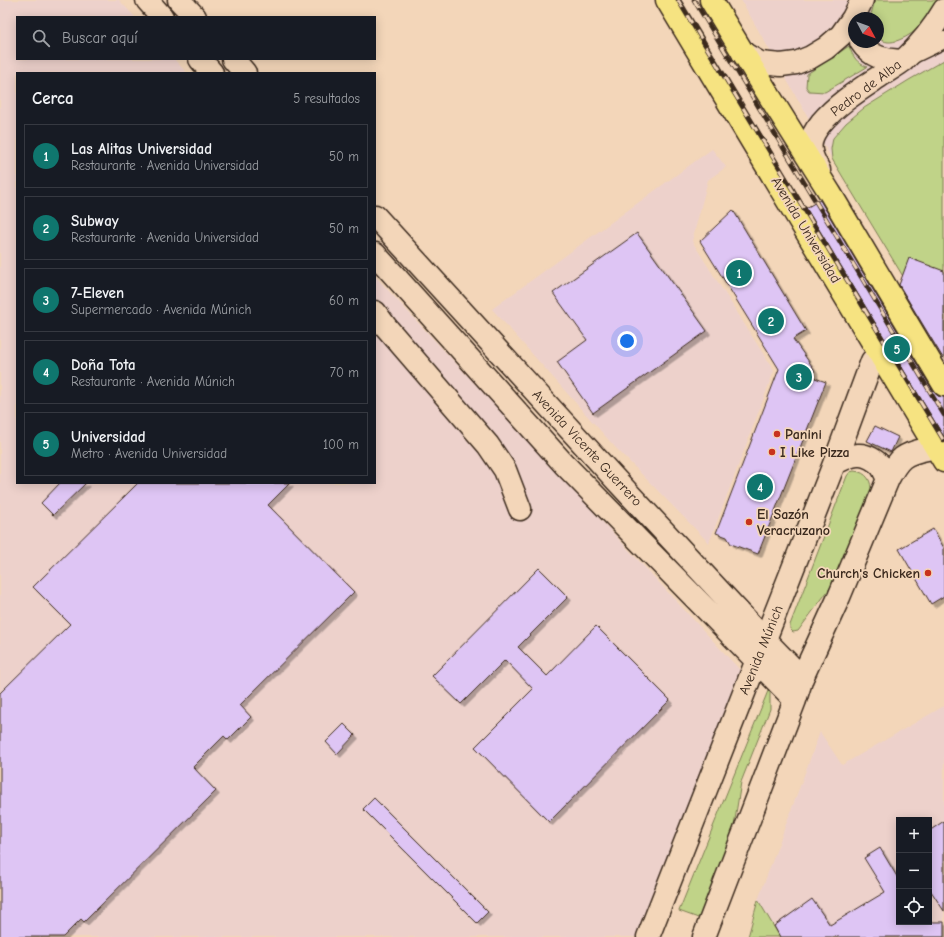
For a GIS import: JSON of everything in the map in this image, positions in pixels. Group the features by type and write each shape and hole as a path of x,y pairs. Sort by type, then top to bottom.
{"highway":[{"name":"Avenida Universidad","path":"667,0 935,455"},
{"path":"712,0 830,193 944,385"}],"main road":[{"path":"147,0 161,16"},
{"path":"179,0 194,16"},
{"name":"Pedro de Alba","path":"830,193 811,155 811,141 816,130 833,110 851,95 903,61 926,37 944,10"},
{"path":"743,53 760,63 780,65 796,63 812,57 830,45 841,35 848,25"},
{"path":"865,48 877,56 888,60 903,61"},
{"path":"201,60 211,72"},
{"path":"234,60 245,72"},
{"name":"Avenida Vicente Guerrero","path":"376,217 578,439 802,678"},
{"name":"Avenida Vicente Guerrero","path":"376,255 564,464 795,700"},
{"path":"376,313 386,327 488,445 504,470 520,509"},
{"name":"Avenida Múnich","path":"648,937 834,464 872,361"},
{"path":"704,937 795,700 802,678 839,598 888,479 902,458 915,451 935,455"},
{"path":"834,464 850,456 866,456 882,467 888,479"}],"street":[{"path":"903,61 944,40"}],"shaded area":[{"path":"0,0 119,0 134,16 16,16 16,60 175,60 186,72 16,72 16,484 376,484 376,277 741,671 639,937 0,937"},
{"path":"741,0 944,0 944,344 832,159"},
{"path":"712,149 726,167 708,180 692,241 774,371 709,543 615,447 492,309"},
{"path":"944,706 944,937 748,937 758,900 820,732 842,765"}],"green space":[{"path":"875,0 937,0 926,19 917,29 906,37 891,42 884,41 884,12 872,12"},
{"path":"848,47 856,59 867,67 825,92 809,91 806,87 807,74"},
{"path":"944,60 944,344 832,159 831,149 833,138 846,123 864,108"},
{"path":"854,471 862,473 868,478 871,485 871,493 833,584 798,631 793,632 790,629 790,625 847,476 850,472"},
{"path":"770,686 770,709 741,782 731,845 701,919 679,911"},
{"path":"758,900 780,937 748,937"}],"building":[{"path":"820,200 933,391 938,396 944,397 944,437 806,208"},
{"path":"733,210 806,331 793,339 814,369 815,378 826,382 758,554 731,544 727,537 716,533 779,369 700,241"},
{"path":"637,233 707,331 593,413 557,362 587,340 553,293"},
{"path":"909,258 944,271 943,358 899,285"},
{"path":"875,426 898,437 891,452 867,441"},
{"path":"59,484 85,484 53,515 41,503"},
{"path":"137,484 289,484 268,505 354,592 240,705 251,717 228,740 224,736 193,767 216,791 84,922 81,919 63,937 0,937 0,693 70,624 33,587"},
{"name":"Church's Chicken","path":"933,529 944,548 944,596 931,604 899,549"},
{"path":"539,568 568,597 518,647 547,676 596,626 670,700 549,822 475,747 533,689 505,660 461,704 432,676"},
{"path":"344,724 355,735 337,754 326,742"},
{"path":"374,798 488,912 477,923 363,809"},
{"path":"944,821 944,911 932,893 932,829"},
{"path":"880,848 896,875 896,925 932,925 932,922 944,922 944,937 780,937 774,926 812,899 830,925 885,892 864,858"}],"railway":[{"path":"678,0 944,441"},
{"path":"694,0 944,415"}],"place":[{"name":"Las Alitas Universidad","path":"739,273"},
{"name":"Subway","path":"771,321"},
{"name":"Universidad","path":"897,349"},
{"name":"7-Eleven","path":"799,377"},
{"name":"Panini","path":"777,434"},
{"name":"I Like Pizza","path":"772,452"},
{"name":"Doña Tota","path":"760,487"},
{"name":"El Sazón Veracruzano","path":"749,522"},
{"name":"Church's Chicken","path":"928,573"}]}
